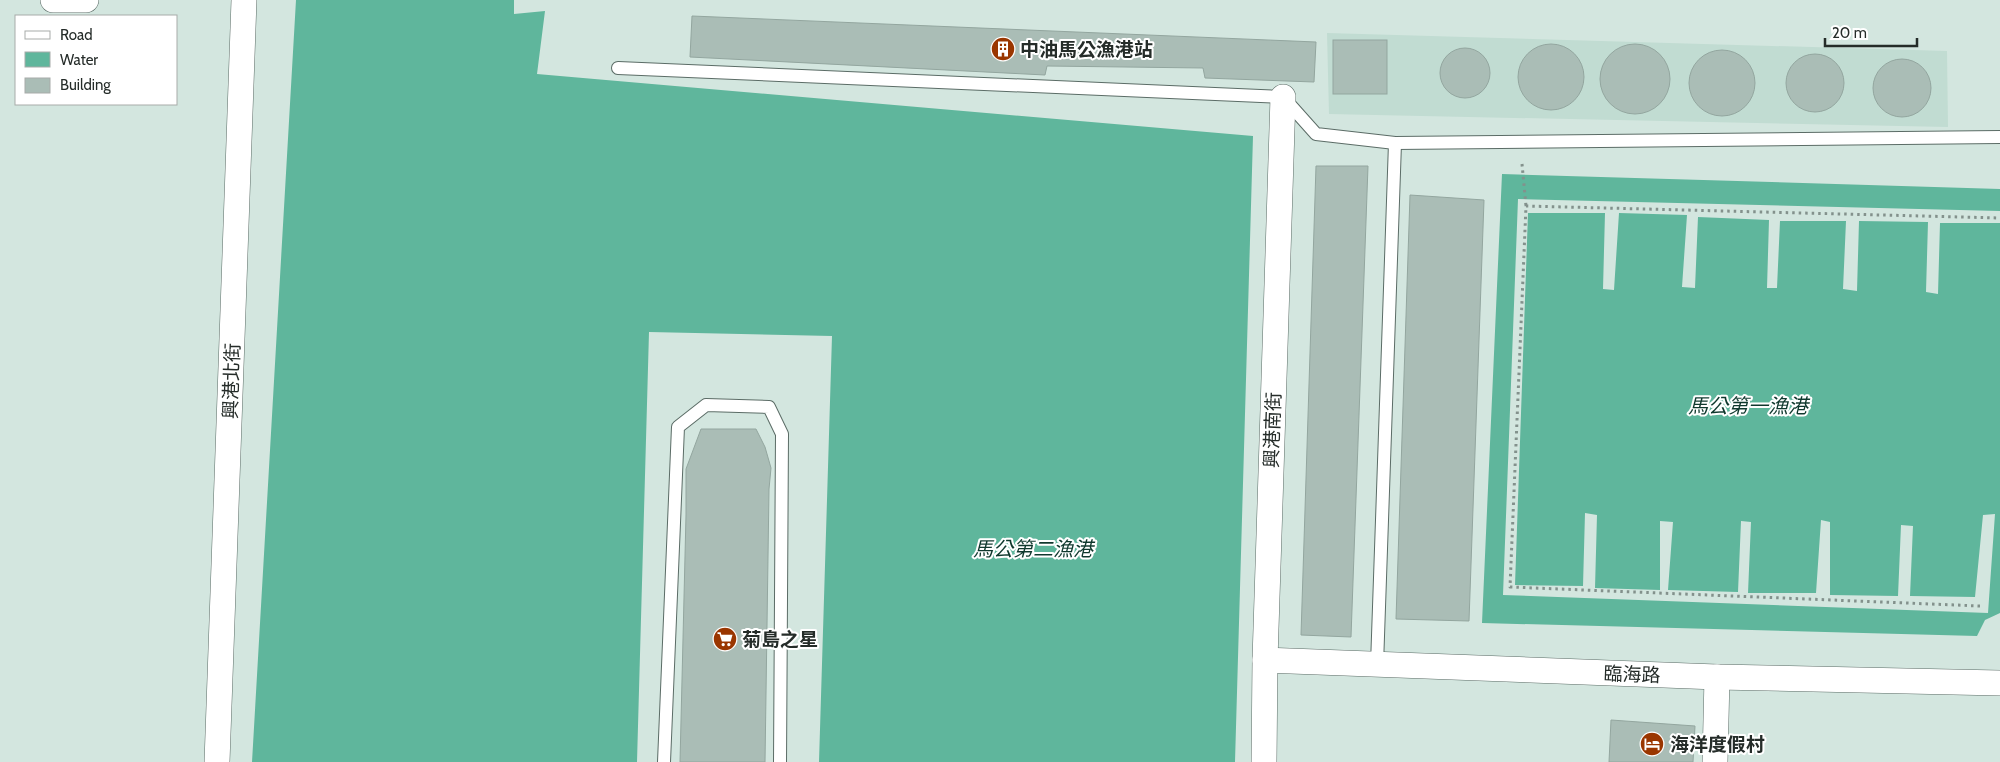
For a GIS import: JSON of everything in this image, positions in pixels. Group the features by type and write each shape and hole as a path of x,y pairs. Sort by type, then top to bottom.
{"street":[{"path":"53,0 86,0"},
{"name":"興港北街","path":"217,762 244,0"},
{"name":"興港南街","path":"1264,762 1265,660 1283,97"},
{"name":"臨海路","path":"1265,660 1717,677 2000,683"},
{"path":"1716,762 1717,677"}],"lane":[{"path":"618,68 1283,97 1316,134 1395,143 2000,137"},
{"path":"1377,664 1395,143"},
{"path":"664,762 678,427 706,405 769,407 782,434 780,762"}],"path":[{"path":"1521,160 1526,204 1510,588 1980,606"},
{"path":"1526,204 2000,218"}],"shaded area":[{"path":"1327,33 1947,51 1948,127 1329,114"}],"water":[{"name":"馬公第二漁港","path":"296,0 514,0 514,14 545,11 537,74 1253,136 1235,762 819,762 832,336 649,332 637,762 252,762"},
{"name":"馬公第一漁港","path":"1502,174 2000,189 2000,613 1985,620 1977,636 1482,623"}],"pier":[{"path":"1518,199 2000,211 2000,223 1940,223 1938,294 1926,292 1928,222 1859,221 1857,291 1843,289 1846,221 1780,221 1777,288 1767,288 1769,220 1698,217 1695,288 1682,287 1687,215 1619,213 1614,290 1603,289 1605,213 1528,213 1515,585 1583,586 1585,513 1597,515 1595,588 1660,590 1660,521 1673,522 1668,590 1738,592 1741,521 1751,522 1748,593 1816,593 1821,520 1830,522 1830,595 1898,596 1901,525 1913,526 1910,596 1975,597 1983,515 1995,514 1988,613 1503,595"}],"building":[{"name":"中油馬公漁港站","path":"692,16 1316,42 1314,82 1205,78 1203,68 1047,66 1045,75 690,57"},
{"path":"1333,40 1387,40 1387,94 1333,94"},
{"path":"1551,44 1564,47 1574,54 1581,64 1584,77 1581,90 1574,100 1564,107 1551,110 1538,107 1528,100 1521,90 1518,77 1521,64 1528,54 1538,47"},
{"path":"1635,44 1654,50 1664,60 1670,79 1664,98 1654,108 1635,114 1616,108 1606,98 1600,79 1606,60 1616,50"},
{"path":"1470,48 1483,55 1489,63 1489,83 1483,91 1475,97 1460,98 1447,91 1441,83 1440,68 1447,55 1455,49"},
{"path":"1728,50 1746,59 1753,70 1755,83 1753,96 1746,107 1735,114 1716,116 1698,107 1691,96 1689,77 1698,59 1709,52"},
{"path":"1815,54 1826,56 1839,67 1844,83 1842,94 1831,107 1815,112 1804,110 1791,99 1786,83 1788,72 1799,59"},
{"path":"1902,59 1913,61 1926,72 1931,88 1929,99 1918,112 1902,117 1891,115 1878,104 1873,88 1875,77 1886,64"},
{"path":"1316,166 1368,166 1351,637 1301,635"},
{"path":"1410,195 1484,200 1469,621 1396,619"},
{"name":"菊島之星","path":"701,429 756,429 765,447 771,468 769,489 765,762 680,762 686,469"},
{"name":"海洋度假村","path":"1611,720 1695,726 1693,762 1609,762"}],"place":[{"name":"中油馬公漁港站","path":"1003,49"},
{"name":"菊島之星","path":"725,639"},
{"name":"海洋度假村","path":"1652,744"}]}
